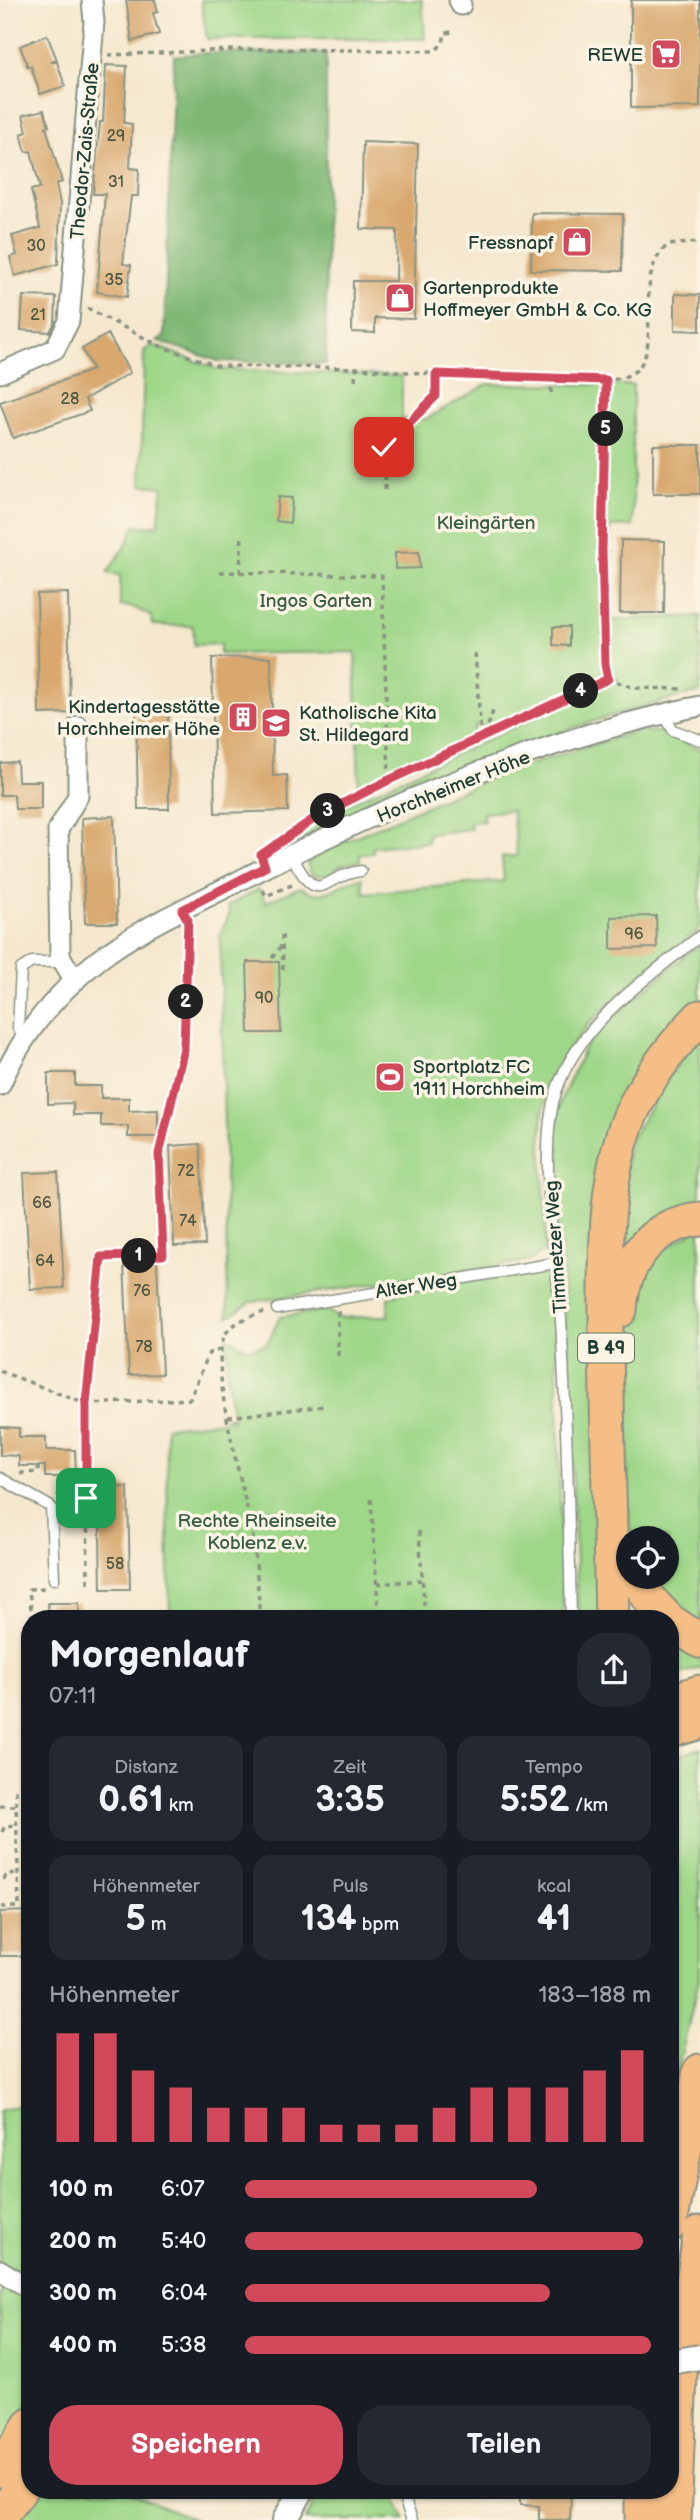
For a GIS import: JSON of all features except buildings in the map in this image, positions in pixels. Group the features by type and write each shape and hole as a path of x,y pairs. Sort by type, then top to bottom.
{"highway":[{"name":"B 49","path":"612,1610 606,1261 618,1153 636,1103 662,1060 700,1017"},
{"path":"625,1526 618,1322 623,1284 634,1258 654,1237 681,1223 700,1219"},
{"path":"644,1589 660,1610"},
{"path":"679,1627 700,1641"},
{"path":"679,1698 700,1692"},
{"path":"679,1728 700,1722"},
{"path":"679,2178 700,2071"},
{"path":"679,2398 700,2233"},
{"path":"0,2470 21,2438"},
{"path":"0,2516 21,2488"},
{"path":"642,2499 642,2520"},
{"path":"674,2520 675,2499"}],"street":[{"name":"Theodor-Zais-Straße","path":"0,373 55,349 62,341 72,302 92,55 92,0"},
{"name":"Horchheimer Höhe","path":"0,1085 25,1039 45,1011 75,981 109,953 182,910 291,854 488,770 592,734 700,706"},
{"path":"75,981 61,962 58,830 78,796 78,726"},
{"path":"0,2270 21,2283"},
{"path":"679,2360 700,2357"},
{"path":"285,2520 297,2499"}],"lane":[{"path":"664,714 673,730 700,740"},
{"path":"291,854 306,879 313,884 324,886 346,874 361,871"},
{"name":"Timmetzer Weg","path":"571,1610 563,1349 548,1145 557,1089 573,1056 593,1029 623,1000 700,936"},
{"path":"25,1039 18,1028 21,969 32,962 61,962"},
{"name":"Alter Weg","path":"277,1309 556,1263"},
{"path":"0,1478 51,1507 54,1579"},
{"path":"404,2499 412,2520"}],"path":[{"path":"92,55 260,49 435,51 443,43 445,33 454,32"},
{"path":"72,302 163,347 218,366 356,368 436,374 606,380 634,374 645,360 650,271 658,253 668,245 700,242"},
{"path":"355,380 356,368"},
{"path":"385,490 385,446 436,396 436,374"},
{"path":"551,379 551,393"},
{"path":"606,380 602,550 605,664 608,679"},
{"path":"240,573 242,534"},
{"path":"220,572 382,576 389,780"},
{"path":"475,653 483,736"},
{"path":"295,831 389,780 608,679 635,688 687,689"},
{"path":"483,736 494,709"},
{"path":"255,872 266,896 306,879"},
{"path":"88,1583 86,1404 101,1257 163,1255 159,1154 184,1048 188,920 182,910"},
{"path":"282,935 283,971"},
{"path":"272,958 282,945"},
{"path":"134,1243 136,1256"},
{"path":"337,1298 338,1360"},
{"path":"259,1610 254,1538 228,1417 220,1350 224,1335 233,1326 251,1316 277,1309"},
{"path":"0,1371 86,1404 190,1399 209,1353 220,1350"},
{"path":"228,1417 324,1406"},
{"path":"20,1477 22,1473 37,1472 38,1465"},
{"path":"371,1499 378,1610"},
{"path":"419,1531 425,1610"},
{"path":"31,1610 29,1589 45,1588 54,1579"},
{"path":"377,1584 423,1580"},
{"path":"0,1907 19,1907 16,1790 21,1790"},
{"path":"0,1806 16,1806"},
{"path":"2,1832 5,1826 17,1825"},
{"path":"4,1880 6,1874 18,1873"}],"green space":[{"path":"201,0 422,0 425,39 207,39"},
{"path":"204,53 326,53 326,364 218,361 158,341 164,337 174,56"},
{"name":"Kleingärten","path":"152,345 217,369 402,376 402,419 426,419 488,384 633,385 633,526 610,527 612,620 700,616 700,692 590,722 482,761 273,853 270,851 350,803 619,679 608,679 493,727 476,725 471,736 359,791 355,652 220,654 220,644 194,645 193,626 152,625 151,616 133,607 120,606 120,575 107,573 128,542 134,527 158,525 163,487 141,485 144,351"},
{"path":"641,730 663,733 700,749 700,929 606,1006 565,1054 551,1080 542,1124 545,1250 532,1260 251,1302 228,1317 220,935 230,913 227,906 259,889 266,902 301,887 309,892 324,893 362,878 364,893 504,881 502,857 517,856 512,810 483,813 484,821 470,822 471,829 428,834 428,842 373,847 373,853 360,854 360,861 339,866 329,876 312,875 307,864 315,854 502,773"},
{"path":"700,943 700,1004 619,1121 605,1610 578,1610 569,1375 554,1145 560,1102 585,1047 601,1027"},
{"path":"700,1029 700,1209 628,1251 616,1242 629,1141"},
{"path":"700,1227 700,1626 686,1619 660,1589 679,1589 679,1526 629,1524 625,1316 640,1264"},
{"name":"Rechte Rheinseite Koblenz e.v.","path":"535,1269 546,1276 555,1289 563,1610 170,1610 166,1427 223,1421 228,1417 233,1420 227,1375 227,1337 248,1349 267,1344 280,1317 327,1310 338,1318 388,1316 388,1298 403,1292"},
{"path":"679,1635 700,1649 700,1668 679,1674"},
{"path":"700,1748 700,1975 679,2065 679,1756"},
{"path":"21,2105 21,2275 0,2264 0,2111"},
{"path":"6,2282 21,2291 21,2415 0,2449 0,2297"},
{"path":"29,2499 146,2499 195,2520 14,2520"},
{"path":"317,2499 396,2499 405,2520 305,2520"}],"place":[{"name":"REWE","path":"666,54"},
{"name":"Fressnapf","path":"577,242"},
{"name":"Gartenprodukte Hoffmeyer GmbH & Co. KG","path":"400,298"},
{"name":"Kindertagesstätte Horchheimer Höhe","path":"243,717"},
{"name":"Katholische Kita St. Hildegard","path":"276,723"},
{"name":"Sportplatz FC 1911 Horchheim","path":"390,1077"}],"route":[{"path":"86,1498 86,1404 101,1257 163,1255 159,1154 184,1048 188,920 182,910 265,867 261,855 318,816 389,780 608,679 605,664 602,550 606,380 486,378 436,374 436,396 384,447"}],"park label":[{"name":"Ingos Garten","path":"316,600"}]}
